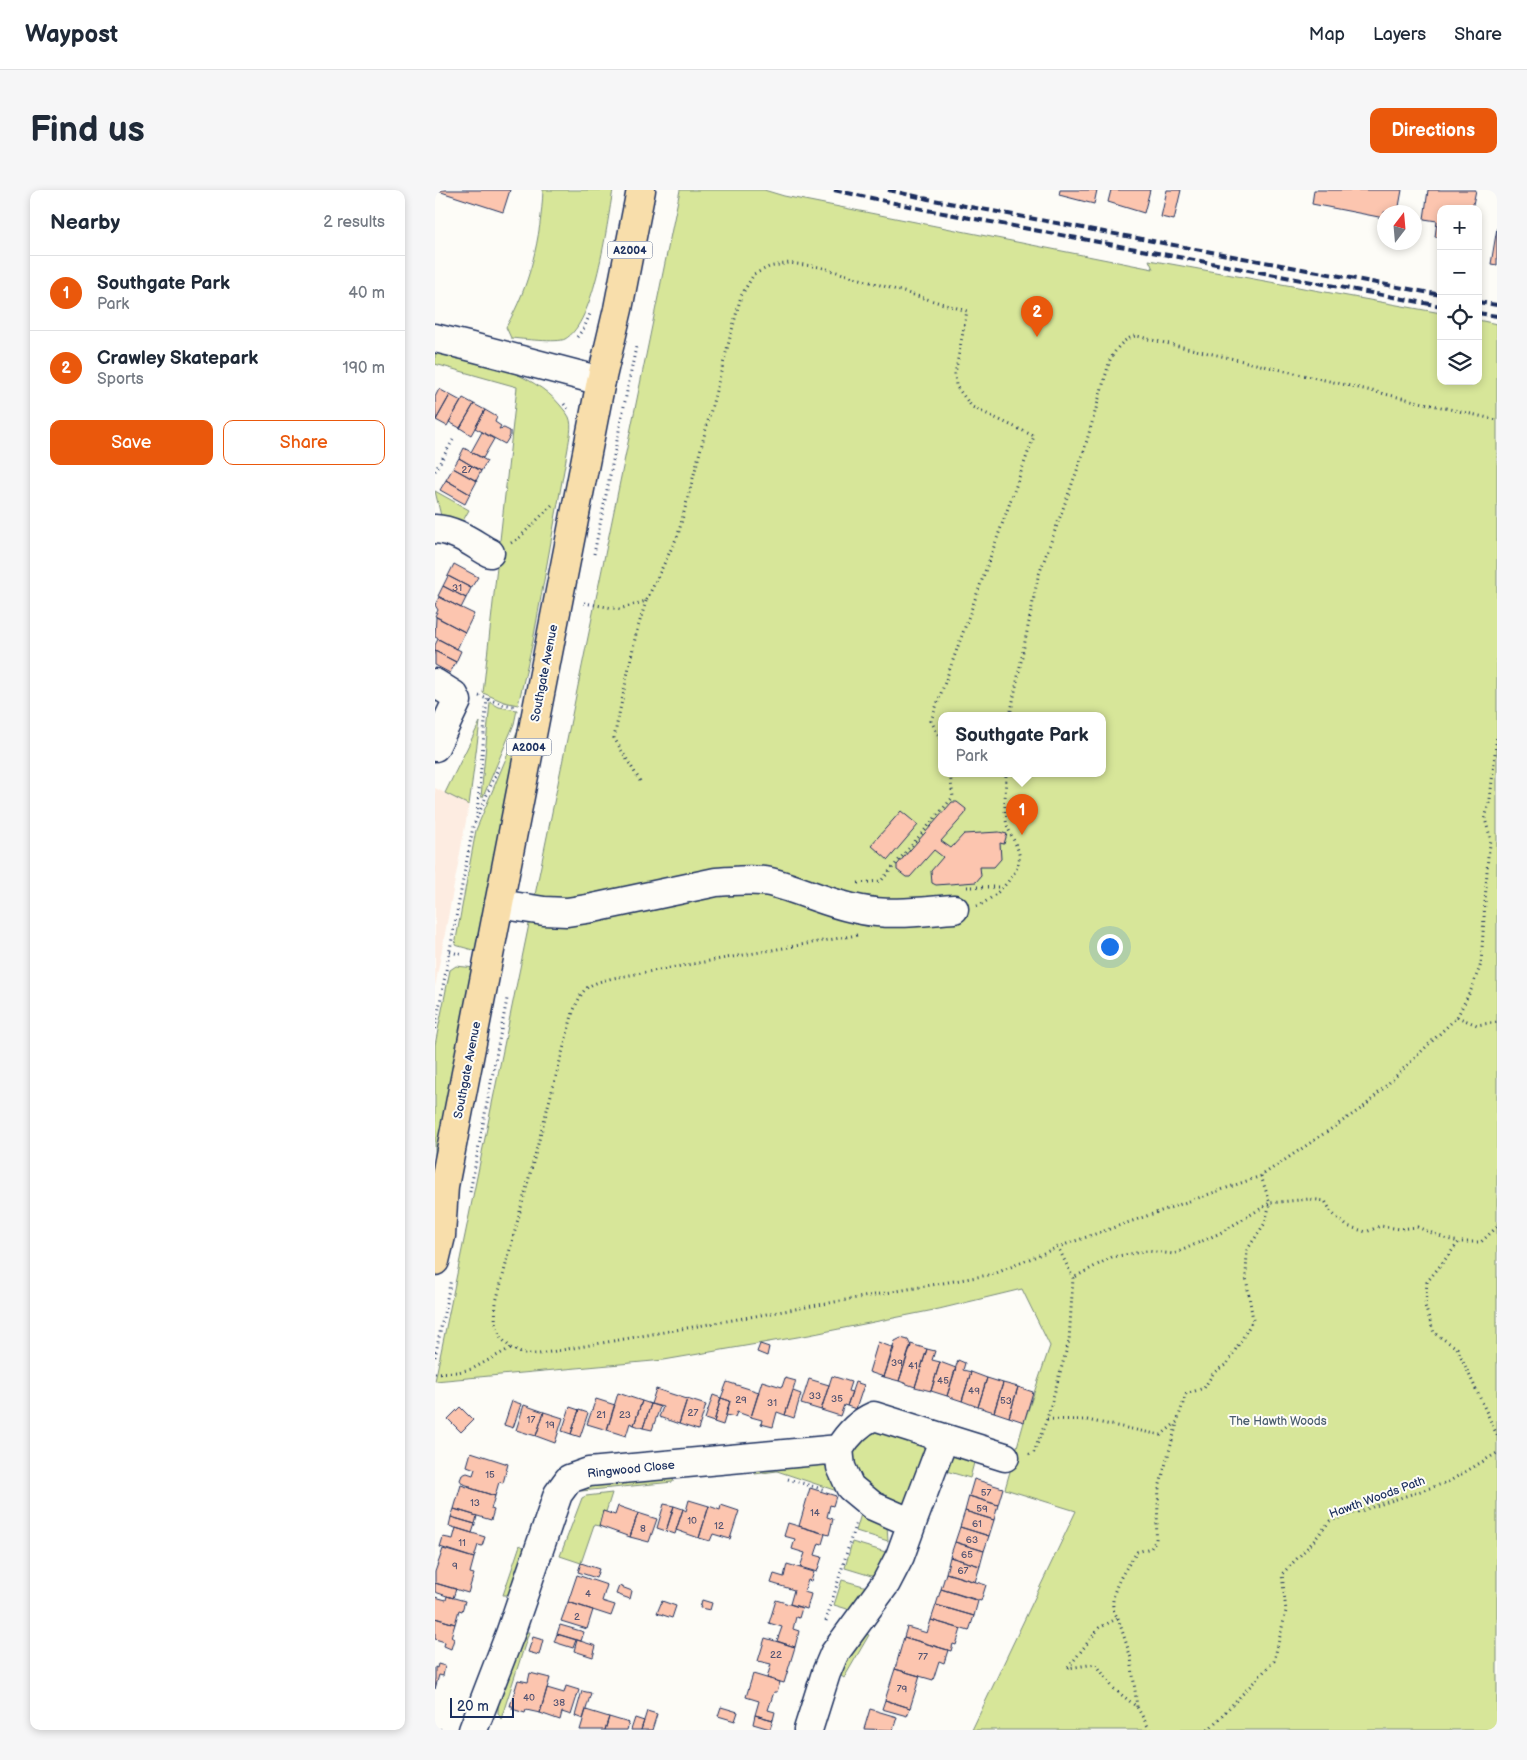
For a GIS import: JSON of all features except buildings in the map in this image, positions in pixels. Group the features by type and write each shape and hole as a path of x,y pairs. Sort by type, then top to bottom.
{"main road":[{"name":"Southgate Avenue","path":"444,1266 440,1195 601,381 618,309 641,190"}],"street":[{"path":"435,338 601,381"},
{"path":"435,529 454,532 489,552"},
{"path":"435,747 456,704 446,691"},
{"path":"499,904 535,910 567,912 716,882 732,881 772,883 824,901 864,911 888,912 963,908"},
{"path":"912,1523 862,1500 850,1487 841,1467 839,1448 847,1435 862,1421 874,1416 1005,1457"},
{"path":"808,1730 834,1654 886,1583 900,1556 943,1438"},
{"name":"Ringwood Close","path":"478,1729 558,1494 569,1479 589,1472 839,1448"}],"path":[{"path":"640,781 614,738 636,634 646,600 678,534 741,296 754,274 769,267 789,264 820,267 967,311 955,374 956,386 972,408 1034,436 931,721 938,734"},
{"path":"1011,712 1038,577 1083,454 1110,360 1115,349 1123,343 1136,336 1497,420"},
{"path":"594,555 637,344"},
{"path":"435,471 453,440"},
{"path":"489,552 495,544 512,543 518,539 556,501"},
{"path":"582,612 586,593"},
{"path":"584,603 619,609 646,600"},
{"path":"446,691 480,696 502,704 522,708"},
{"path":"476,818 487,698"},
{"path":"865,934 613,978 591,984 580,995 573,1012 496,1302 495,1322 500,1337 511,1348 523,1354 539,1354 994,1274 1058,1247 1261,1176 1365,1106 1457,1017 1471,990 1481,964 1488,856 1491,840 1485,819 1490,798 1497,735"},
{"path":"854,883 881,881 953,798 950,777"},
{"path":"963,908 988,901 1015,871 1018,863 1019,855 1007,823 1006,777"},
{"path":"469,1197 508,996"},
{"path":"1457,1017 1477,1025 1497,1022"},
{"path":"1137,1707 1131,1658 1118,1618 1113,1609 1114,1596 1123,1573 1137,1552 1151,1548 1156,1540 1159,1488 1186,1394 1204,1388 1214,1372 1227,1364 1253,1320 1246,1277 1247,1250 1265,1222 1270,1203 1261,1176"},
{"path":"1073,1278 1112,1257 1147,1251 1174,1254 1220,1233 1270,1203 1310,1199 1325,1201 1332,1213 1347,1226 1365,1232 1380,1226 1400,1229 1417,1227 1459,1242 1481,1242 1497,1227"},
{"path":"1459,1242 1427,1282 1425,1306 1434,1333 1457,1348 1497,1436"},
{"path":"1005,1457 1022,1459 1034,1452 1047,1419 1069,1341 1073,1278 1058,1247"},
{"path":"435,1357 444,1266"},
{"path":"435,1373 472,1369 511,1348"},
{"path":"1047,1419 1087,1420 1161,1435 1177,1422"},
{"name":"Hawth Woods Path","path":"1208,1730 1274,1661 1286,1611 1281,1574 1312,1543 1330,1521 1448,1482 1497,1453"},
{"path":"786,1478 862,1500 825,1626"},
{"path":"1118,1618 1099,1628 1068,1668 1096,1664 1113,1688 1137,1707 1150,1730"},
{"path":"435,1728 442,1730"}],"shaded area":[{"path":"435,788 469,805 435,987"}],"green space":[{"path":"543,190 613,190 603,248 592,294 584,314 575,329 565,339 555,341 511,338 506,327 522,295 533,261 540,225"},
{"name":"The Hawth Woods","path":"680,190 764,190 784,196 1153,269 1149,260 1437,312 1437,385 1482,385 1482,321 1497,324 1497,1730 972,1730 1076,1511 1005,1489 1024,1422 1050,1346 1022,1289 939,1309 809,1335 664,1360 435,1381"},
{"path":"435,348 485,362 519,375 549,394 568,415 570,421 571,428 568,448 533,641 518,705 504,702 483,693 517,387 435,364"},
{"path":"435,491 469,510 460,526 442,520"},
{"path":"490,702 499,707 517,710 514,724 483,797 481,797"},
{"path":"522,720 480,952 455,945 476,830"},
{"path":"480,722 469,805 445,793"},
{"path":"456,966 475,968 455,1081 435,1156 435,1045 450,970"},
{"path":"867,1428 929,1446 912,1499 902,1507 869,1494 851,1463 855,1440"},
{"path":"953,1453 975,1459 970,1478 946,1471"},
{"path":"821,1463 831,1470 843,1493 777,1471 755,1474 759,1464"},
{"path":"675,1473 673,1482 581,1491 581,1488 587,1484"},
{"path":"612,1493 606,1512 603,1511 599,1526 594,1525 581,1563 560,1556 582,1498"},
{"path":"863,1507 887,1525 888,1541 856,1531"},
{"path":"852,1542 889,1553 878,1578 845,1568"},
{"path":"520,1545 528,1550 512,1595 503,1595"},
{"path":"842,1580 871,1588 854,1611 834,1605"},
{"path":"520,1632 529,1632 501,1719 498,1713 498,1698"},
{"path":"863,1633 869,1635 844,1678 837,1673"}],"railway":[{"path":"834,190 927,210 1437,305"},
{"path":"888,190 1437,294"},
{"path":"1482,303 1497,305"},
{"path":"1482,314 1497,316"}],"place":[{"name":"Crawley Skatepark","path":"1037,337"},
{"name":"Southgate Park","path":"1022,835"}]}
